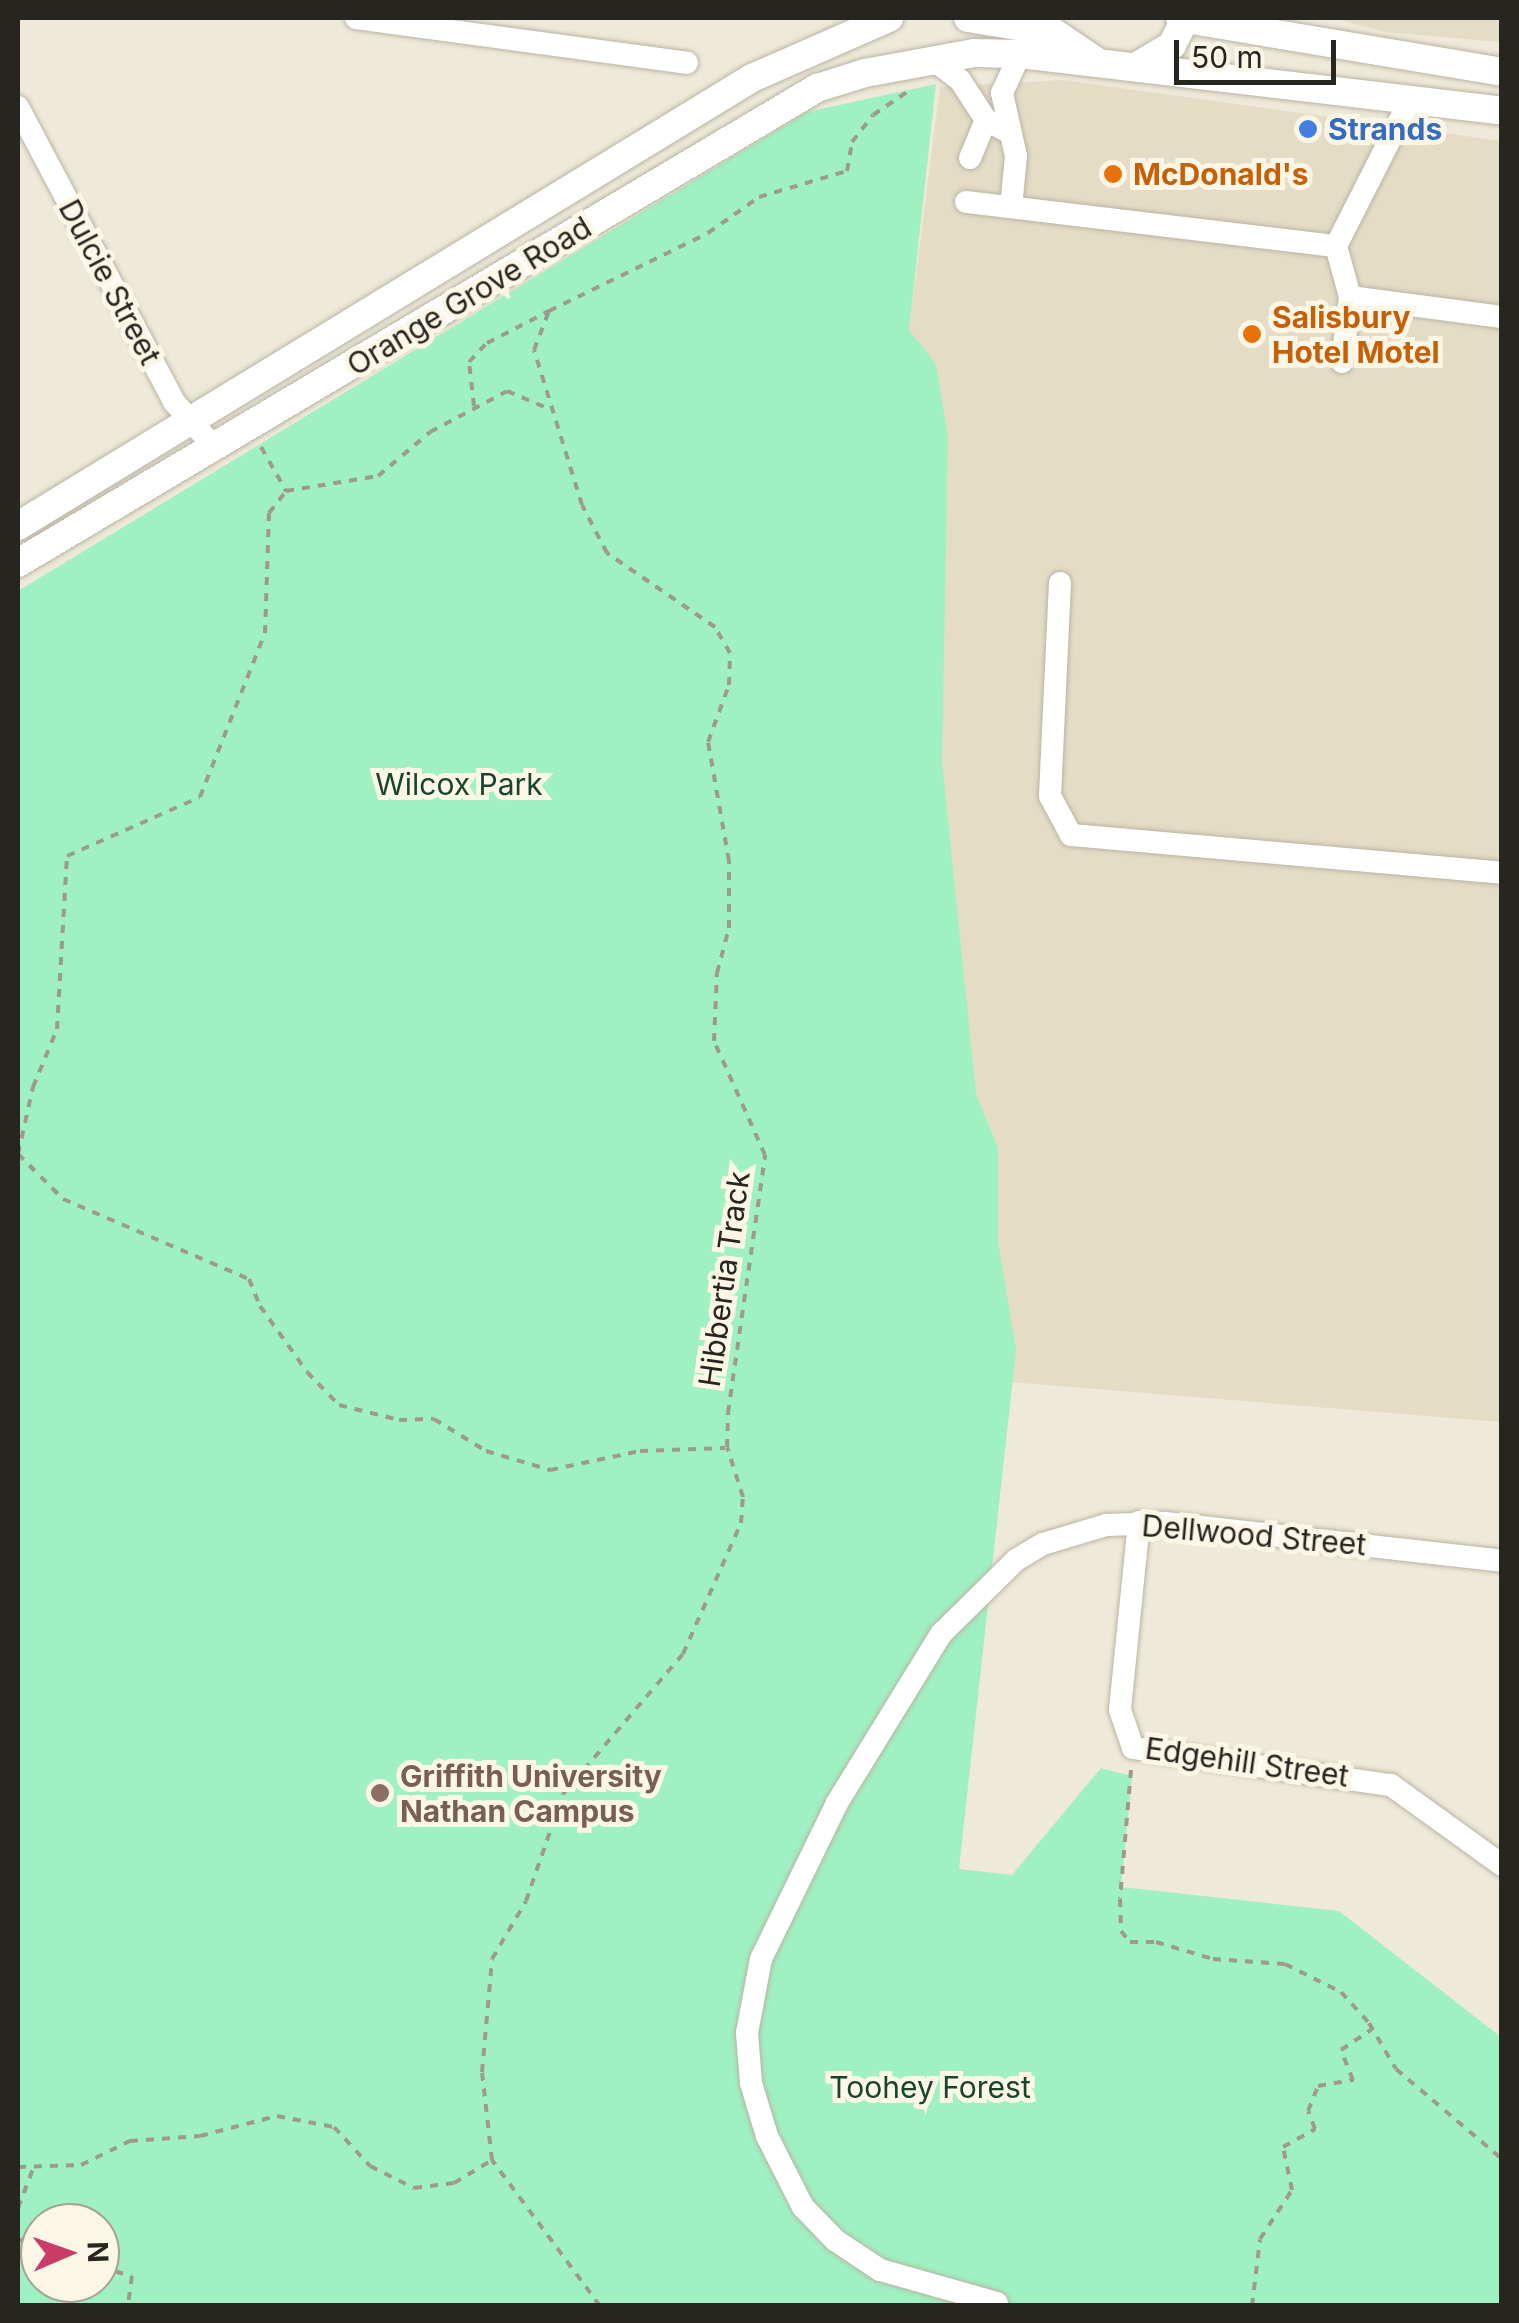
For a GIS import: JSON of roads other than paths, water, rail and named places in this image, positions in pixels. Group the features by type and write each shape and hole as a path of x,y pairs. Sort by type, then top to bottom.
{"main road":[{"name":"Orange Grove Road","path":"18,526 831,29 889,18"},
{"path":"968,18 1053,32 1094,60"},
{"path":"1138,65 1172,45 1184,18 1250,24 1502,72"},
{"name":"Orange Grove Road","path":"18,563 817,88 932,59 1020,54 1502,111"}],"street":[{"path":"356,18 687,63"},
{"path":"1011,207 1016,156 1002,93 1020,54"},
{"path":"932,59 960,80 986,120 1009,132"},
{"path":"1342,362 1350,298 1336,246 1410,100"},
{"name":"Dulcie Street","path":"18,107 26,144 186,422 215,448"},
{"path":"970,158 986,120"},
{"path":"966,202 1336,246"},
{"path":"1350,298 1502,317"},
{"path":"1060,583 1050,796 1072,835 1502,874"},
{"name":"Dellwood Street","path":"997,2303 880,2270 835,2240 803,2207 767,2136 751,2084 747,2033 762,1959 837,1803 921,1664 969,1601 1043,1544 1139,1522 1502,1560"},
{"name":"Edgehill Street","path":"1139,1522 1120,1710 1133,1748 1391,1785 1502,1865"}],"place":[{"name":"Strands","path":"1308,129"},
{"name":"McDonald's","path":"1113,174"},
{"name":"Salisbury Hotel Motel","path":"1252,334"},
{"name":"Griffith University Nathan Campus","path":"380,1793"}],"park label":[{"name":"Wilcox Park","path":"459,784"},
{"name":"Toohey Forest","path":"930,2087"}]}
